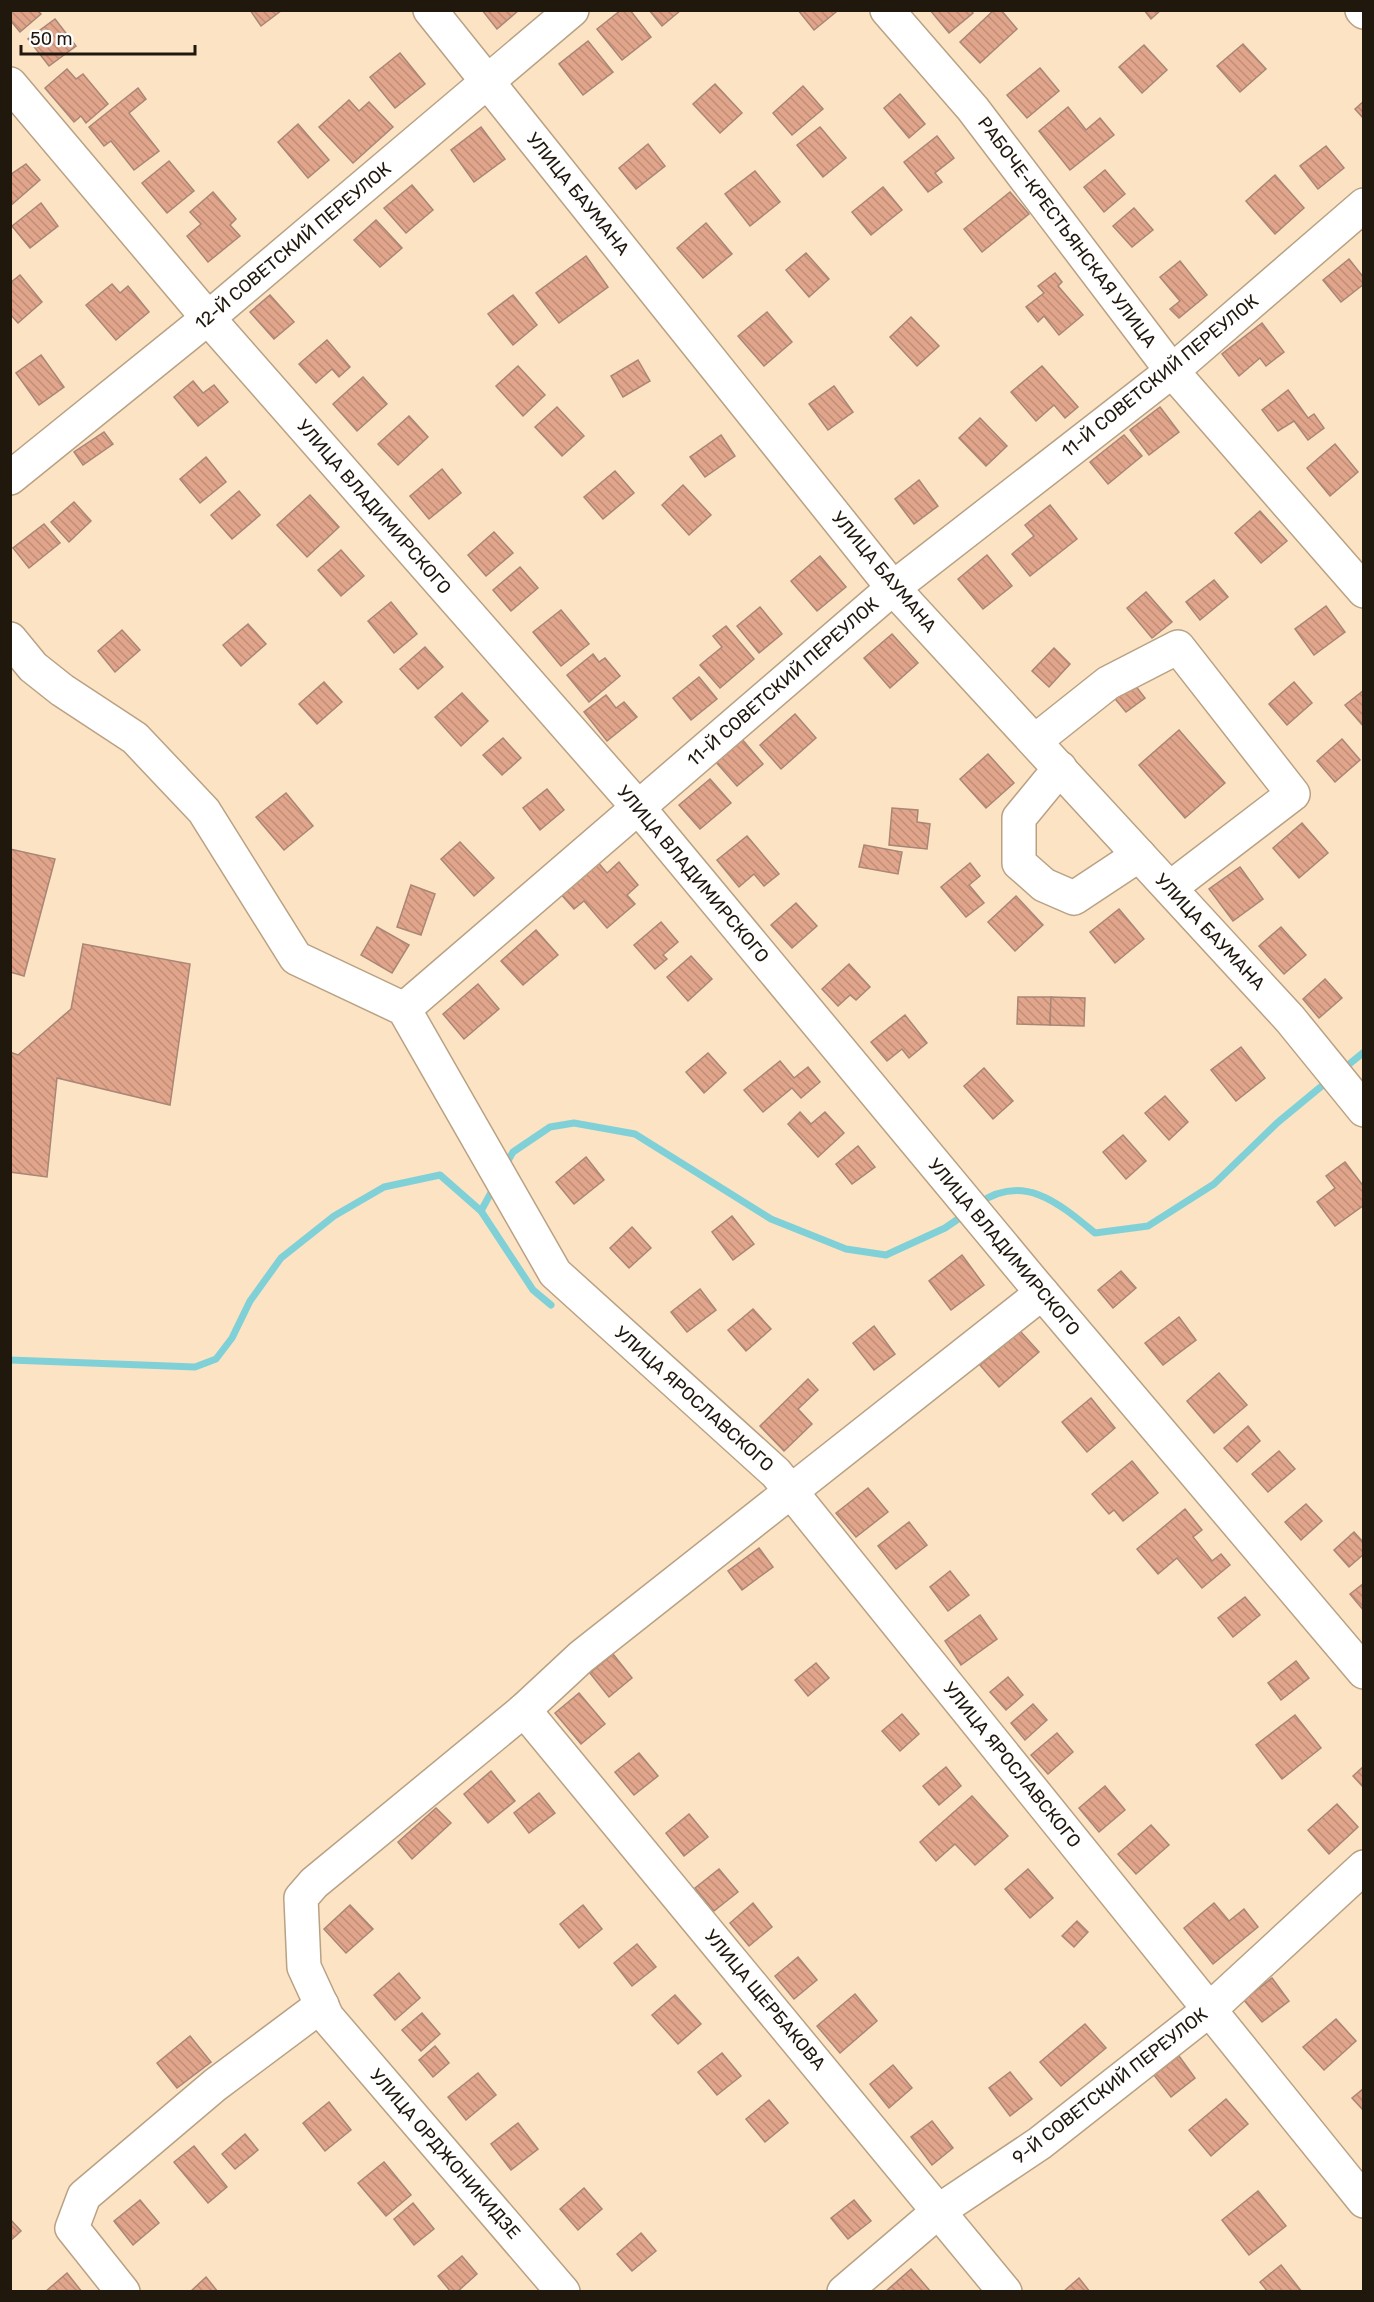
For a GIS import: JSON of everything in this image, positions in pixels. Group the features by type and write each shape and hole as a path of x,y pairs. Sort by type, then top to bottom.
{"street":[{"name":"УЛИЦА БАУМАНА","path":"430,10 893,588 1290,1019 1364,1110"},
{"name":"12-Й СОВЕТСКИЙ ПЕРЕУЛОК","path":"10,478 208,318 572,10"},
{"name":"РАБОЧЕ-КРЕСТЬЯНСКАЯ УЛИЦА","path":"887,10 973,109 1172,371 1364,591"},
{"name":"УЛИЦА ВЛАДИМИРСКОГО","path":"10,84 208,318 637,807 1042,1293 1364,1672"},
{"name":"11-Й СОВЕТСКИЙ ПЕРЕУЛОК","path":"404,1009 893,588 1172,371 1364,205"},
{"path":"10,639 33,667 62,690 135,738 204,811 296,958 404,1009"},
{"path":"1035,741 1108,683 1178,647 1293,794 1170,888"},
{"path":"1060,768 1019,818 1019,863 1044,885 1074,898 1139,855"},
{"name":"УЛИЦА ЯРОСЛАВСКОГО","path":"404,1009 555,1273 776,1473 1364,2201"},
{"path":"524,1710 581,1657 1042,1293"},
{"name":"УЛИЦА ОРДЖОНИКИДЗЕ","path":"524,1710 314,1883 301,1898 304,1967 324,2011 563,2292"},
{"name":"УЛИЦА ЩЕРБАКОВА","path":"524,1710 1005,2292"},
{"name":"9-Й СОВЕТСКИЙ ПЕРЕУЛОК","path":"844,2292 940,2211 1040,2143 1209,2010 1364,1867"},
{"path":"123,2292 72,2228 84,2196 215,2085 324,2011"}],"building":[{"path":"10,10 37,10 41,14 20,32 10,20"},
{"path":"250,10 282,10 261,26"},
{"path":"482,10 519,10 497,29"},
{"path":"621,10 630,10 651,37 622,60 597,29"},
{"path":"649,10 681,10 662,26"},
{"path":"798,10 834,10 836,12 814,30"},
{"path":"930,10 971,10 973,13 949,33"},
{"path":"994,10 1001,10 1017,29 980,63 960,42"},
{"path":"1144,10 1161,10 1151,19"},
{"path":"55,19 76,46 49,66 28,39"},
{"path":"588,41 613,72 583,95 559,64"},
{"path":"1243,44 1266,69 1240,92 1217,66"},
{"path":"1144,45 1167,70 1142,93 1119,67"},
{"path":"400,53 425,84 395,108 370,77"},
{"path":"1040,68 1059,91 1027,118 1007,95"},
{"path":"67,69 76,79 83,74 108,104 86,123 81,116 74,122 45,88"},
{"path":"715,84 742,113 720,133 693,104"},
{"path":"803,86 823,109 792,135 773,113"},
{"path":"138,88 146,99 129,113 159,151 134,170 111,141 104,146 89,127"},
{"path":"900,94 925,124 909,138 884,108"},
{"path":"349,100 359,111 369,102 393,127 353,163 319,127"},
{"path":"1364,101 1364,119 1355,109"},
{"path":"1068,107 1086,130 1100,118 1114,135 1070,170 1039,131"},
{"path":"298,124 329,160 308,178 278,142"},
{"path":"481,127 505,159 474,182 451,150"},
{"path":"820,127 846,158 823,177 797,145"},
{"path":"937,136 954,158 935,173 942,182 928,192 904,162"},
{"path":"648,144 665,166 636,189 619,168"},
{"path":"1326,146 1344,168 1318,189 1300,166"},
{"path":"169,161 194,191 167,213 142,183"},
{"path":"26,164 40,180 10,206 10,175"},
{"path":"1105,170 1125,194 1104,212 1084,187"},
{"path":"755,171 780,202 750,226 725,194"},
{"path":"1275,175 1304,208 1275,234 1246,201"},
{"path":"412,185 433,210 406,233 384,208"},
{"path":"883,187 902,210 871,235 852,212"},
{"path":"213,192 236,219 230,225 240,236 208,262 187,236 201,224 190,212"},
{"path":"1010,192 1029,214 982,252 964,229"},
{"path":"41,203 58,226 30,248 12,226"},
{"path":"1134,208 1153,230 1132,247 1113,226"},
{"path":"376,220 402,248 380,267 354,240"},
{"path":"706,223 732,254 703,278 677,248"},
{"path":"806,253 829,279 809,297 786,270"},
{"path":"586,256 608,287 559,323 536,293"},
{"path":"1349,259 1364,278 1364,284 1341,302 1323,280"},
{"path":"1180,261 1207,295 1179,318 1170,309 1180,301 1160,277"},
{"path":"1055,273 1062,282 1058,286 1083,315 1059,335 1044,316 1038,322 1026,307 1044,293 1038,286"},
{"path":"20,275 42,302 18,323 10,314 10,283"},
{"path":"112,284 120,293 128,286 149,312 116,340 86,305"},
{"path":"270,295 294,322 274,339 250,312"},
{"path":"513,295 537,325 513,345 488,314"},
{"path":"767,312 792,342 764,366 738,336"},
{"path":"911,317 939,346 917,366 890,337"},
{"path":"1262,323 1284,352 1266,366 1260,358 1239,376 1222,354"},
{"path":"327,340 350,367 339,377 332,369 316,383 299,364"},
{"path":"41,355 64,387 39,405 16,373"},
{"path":"638,360 650,381 623,397 611,376"},
{"path":"518,366 545,395 523,416 496,386"},
{"path":"1042,366 1078,407 1065,418 1054,405 1036,421 1011,392"},
{"path":"363,377 387,404 357,431 333,404"},
{"path":"193,381 203,393 214,385 228,402 198,426 174,397"},
{"path":"834,386 853,412 828,430 809,404"},
{"path":"1288,390 1308,418 1314,414 1324,428 1308,440 1294,421 1278,431 1262,410"},
{"path":"557,407 584,436 562,456 535,427"},
{"path":"1160,407 1179,432 1149,455 1130,430"},
{"path":"409,416 428,437 398,465 378,444"},
{"path":"980,418 1007,446 986,466 959,438"},
{"path":"104,432 113,444 83,465 74,452"},
{"path":"721,435 735,456 705,477 690,457"},
{"path":"1124,435 1142,456 1108,484 1090,462"},
{"path":"1335,444 1358,472 1330,496 1307,468"},
{"path":"206,457 226,482 200,503 180,479"},
{"path":"442,469 461,493 429,519 410,496"},
{"path":"615,471 634,493 603,519 584,497"},
{"path":"919,480 938,506 914,524 895,499"},
{"path":"683,485 711,515 689,535 662,505"},
{"path":"239,491 260,515 232,539 211,515"},
{"path":"310,495 339,527 307,557 277,525"},
{"path":"74,502 91,521 69,542 51,522"},
{"path":"1050,505 1077,539 1030,576 1012,554 1034,536 1025,525"},
{"path":"1260,511 1287,541 1261,563 1235,533"},
{"path":"44,524 60,543 29,568 13,548"},
{"path":"494,532 513,553 486,576 468,555"},
{"path":"341,550 364,576 341,596 318,570"},
{"path":"987,555 1012,586 983,609 958,579"},
{"path":"820,556 846,587 817,611 791,581"},
{"path":"520,567 538,588 511,611 493,590"},
{"path":"1214,580 1228,597 1200,620 1186,602"},
{"path":"1146,592 1172,622 1152,638 1127,608"},
{"path":"391,602 417,634 394,653 368,621"},
{"path":"1326,606 1345,632 1314,655 1295,629"},
{"path":"760,607 782,634 759,653 737,626"},
{"path":"561,610 589,644 561,666 533,632"},
{"path":"248,624 266,644 241,666 223,645"},
{"path":"726,626 754,659 720,688 700,665 722,647 713,636"},
{"path":"122,630 140,650 115,672 98,651"},
{"path":"892,634 918,663 890,688 864,658"},
{"path":"425,647 443,667 418,689 400,669"},
{"path":"1054,648 1070,664 1049,687 1032,671"},
{"path":"593,654 599,662 605,658 620,676 589,702 567,675"},
{"path":"699,677 717,699 691,720 673,698"},
{"path":"1131,680 1145,698 1126,712 1112,695"},
{"path":"324,682 342,702 317,724 299,704"},
{"path":"1294,682 1312,703 1287,725 1269,704"},
{"path":"1364,690 1364,727 1345,705"},
{"path":"462,693 488,721 461,746 435,717"},
{"path":"606,695 616,708 624,702 637,717 607,741 584,712"},
{"path":"795,714 816,738 781,769 760,745"},
{"path":"1179,730 1225,783 1185,818 1139,765"},
{"path":"503,738 521,758 502,775 483,755"},
{"path":"741,738 763,764 737,786 715,761"},
{"path":"1342,739 1360,760 1335,782 1317,761"},
{"path":"988,754 1014,783 986,808 960,779"},
{"path":"710,779 731,803 700,829 679,805"},
{"path":"547,789 564,810 540,830 523,808"},
{"path":"286,793 313,826 284,850 256,817"},
{"path":"892,808 918,810 917,822 930,824 927,849 889,845"},
{"path":"1302,823 1328,853 1299,878 1273,848"},
{"path":"747,836 779,874 764,886 754,874 739,887 717,860"},
{"path":"460,842 494,878 474,896 441,859"},
{"path":"864,845 902,852 898,874 859,867"},
{"path":"10,849 55,859 24,976 10,972"},
{"path":"596,860 607,873 619,862 638,885 627,895 635,904 607,928 584,901 574,909 559,892"},
{"path":"970,863 980,876 969,885 984,903 966,917 941,887"},
{"path":"1240,867 1263,899 1233,921 1209,889"},
{"path":"411,885 435,894 421,935 397,927"},
{"path":"1016,896 1043,925 1015,951 988,922"},
{"path":"796,903 817,926 792,948 771,925"},
{"path":"1119,909 1144,939 1115,963 1090,932"},
{"path":"661,922 678,942 663,955 667,959 655,969 634,945"},
{"path":"377,927 409,945 392,973 361,955"},
{"path":"1281,927 1306,955 1284,974 1259,946"},
{"path":"536,930 558,955 523,985 501,961"},
{"path":"83,944 190,964 170,1105 57,1078 47,1177 10,1172 10,1052 18,1055 71,1009"},
{"path":"691,956 712,979 688,1001 667,977"},
{"path":"849,964 870,987 856,1000 850,995 838,1006 822,989"},
{"path":"1325,979 1342,998 1319,1018 1303,999"},
{"path":"478,984 499,1009 464,1039 443,1014"},
{"path":"1018,997 1051,997 1050,1025 1017,1024"},
{"path":"1051,997 1085,998 1084,1026 1050,1025"},
{"path":"905,1015 927,1043 909,1058 902,1049 887,1061 871,1042"},
{"path":"1241,1047 1265,1078 1236,1101 1211,1070"},
{"path":"708,1053 726,1073 704,1093 686,1072"},
{"path":"780,1061 794,1078 808,1067 820,1082 801,1098 792,1088 763,1112 744,1090"},
{"path":"984,1068 1013,1101 993,1119 964,1086"},
{"path":"1165,1096 1188,1122 1169,1140 1145,1113"},
{"path":"800,1112 811,1124 825,1112 844,1133 818,1157 788,1124"},
{"path":"1123,1135 1146,1161 1126,1179 1103,1152"},
{"path":"858,1146 875,1167 852,1184 836,1164"},
{"path":"586,1157 604,1180 574,1204 556,1182"},
{"path":"1345,1162 1364,1187 1364,1205 1335,1226 1317,1202 1335,1188 1326,1176"},
{"path":"732,1216 754,1244 733,1260 712,1232"},
{"path":"632,1227 651,1248 629,1268 610,1248"},
{"path":"962,1255 984,1285 951,1310 929,1281"},
{"path":"1121,1271 1136,1288 1113,1308 1098,1290"},
{"path":"700,1289 716,1310 687,1332 671,1312"},
{"path":"753,1309 771,1329 746,1351 728,1330"},
{"path":"1179,1317 1196,1340 1163,1365 1145,1343"},
{"path":"874,1326 895,1354 874,1370 853,1343"},
{"path":"1020,1331 1039,1352 999,1387 980,1365"},
{"path":"1219,1373 1247,1405 1214,1433 1187,1401"},
{"path":"808,1379 818,1390 798,1409 812,1424 784,1451 760,1426"},
{"path":"1091,1398 1115,1428 1087,1452 1062,1422"},
{"path":"1248,1426 1260,1441 1237,1462 1224,1448"},
{"path":"1279,1451 1295,1469 1268,1492 1252,1474"},
{"path":"1132,1461 1158,1493 1123,1521 1114,1510 1109,1514 1092,1494"},
{"path":"868,1488 888,1512 856,1537 836,1513"},
{"path":"1306,1504 1322,1521 1301,1540 1285,1522"},
{"path":"1185,1509 1202,1530 1193,1537 1212,1561 1221,1554 1230,1565 1202,1588 1177,1558 1158,1574 1137,1549"},
{"path":"909,1522 927,1545 896,1569 878,1546"},
{"path":"1354,1532 1364,1543 1364,1554 1349,1567 1334,1550"},
{"path":"759,1548 773,1567 742,1590 728,1571"},
{"path":"950,1571 969,1595 948,1611 930,1587"},
{"path":"1364,1583 1364,1611 1350,1594"},
{"path":"1245,1597 1260,1615 1233,1637 1218,1618"},
{"path":"980,1615 997,1639 961,1665 945,1641"},
{"path":"613,1654 632,1678 609,1697 590,1673"},
{"path":"1296,1661 1309,1678 1281,1700 1268,1683"},
{"path":"816,1663 829,1678 808,1696 795,1680"},
{"path":"1008,1677 1023,1695 1006,1710 990,1692"},
{"path":"579,1693 605,1724 581,1744 555,1713"},
{"path":"1033,1704 1047,1720 1025,1740 1011,1723"},
{"path":"902,1714 919,1734 900,1751 882,1731"},
{"path":"1295,1715 1321,1748 1282,1779 1256,1745"},
{"path":"1057,1733 1073,1752 1048,1774 1031,1755"},
{"path":"639,1753 658,1776 634,1795 615,1772"},
{"path":"1364,1766 1364,1788 1353,1776"},
{"path":"946,1767 961,1786 939,1805 923,1786"},
{"path":"491,1771 515,1801 488,1823 464,1794"},
{"path":"1105,1786 1125,1810 1099,1832 1079,1808"},
{"path":"539,1793 555,1813 529,1833 514,1813"},
{"path":"972,1796 1008,1836 975,1865 955,1844 936,1861 920,1842"},
{"path":"1337,1804 1358,1827 1329,1854 1308,1830"},
{"path":"436,1808 451,1823 412,1859 398,1842"},
{"path":"689,1814 708,1837 684,1856 666,1833"},
{"path":"1151,1825 1169,1845 1136,1874 1118,1854"},
{"path":"719,1869 738,1892 714,1911 695,1888"},
{"path":"1028,1869 1053,1898 1030,1918 1005,1889"},
{"path":"753,1903 772,1927 749,1946 730,1923"},
{"path":"1214,1903 1229,1921 1244,1909 1258,1927 1213,1964 1184,1928"},
{"path":"350,1905 373,1929 346,1953 324,1929"},
{"path":"583,1905 602,1929 579,1948 560,1924"},
{"path":"1077,1921 1088,1932 1074,1947 1062,1936"},
{"path":"637,1944 656,1967 632,1986 614,1963"},
{"path":"798,1957 817,1980 794,1999 775,1976"},
{"path":"399,1973 420,1998 395,2020 374,1995"},
{"path":"1272,1978 1289,2001 1262,2022 1244,2000"},
{"path":"855,1994 877,2021 840,2053 817,2026"},
{"path":"675,1995 701,2024 678,2044 652,2015"},
{"path":"422,2013 440,2034 421,2051 402,2030"},
{"path":"1336,2019 1356,2041 1324,2070 1303,2047"},
{"path":"1085,2024 1106,2048 1061,2086 1040,2062"},
{"path":"190,2036 211,2062 177,2088 157,2063"},
{"path":"435,2046 449,2063 433,2077 419,2060"},
{"path":"722,2053 741,2076 717,2095 698,2072"},
{"path":"1179,2056 1195,2078 1171,2097 1154,2075"},
{"path":"893,2065 912,2088 889,2108 870,2084"},
{"path":"1010,2072 1032,2099 1010,2116 989,2088"},
{"path":"478,2073 496,2095 466,2120 448,2097"},
{"path":"1364,2088 1364,2111 1352,2098"},
{"path":"1226,2099 1248,2124 1211,2156 1189,2130"},
{"path":"769,2100 788,2123 765,2142 746,2119"},
{"path":"329,2102 351,2130 325,2151 303,2123"},
{"path":"932,2121 953,2148 932,2165 911,2137"},
{"path":"518,2123 538,2149 511,2170 491,2144"},
{"path":"245,2134 258,2150 235,2169 222,2154"},
{"path":"194,2146 227,2187 208,2203 174,2162"},
{"path":"384,2162 411,2195 386,2216 358,2183"},
{"path":"584,2188 602,2209 578,2230 560,2209"},
{"path":"1258,2191 1286,2226 1249,2255 1222,2220"},
{"path":"140,2200 159,2223 133,2245 114,2221"},
{"path":"854,2200 871,2221 848,2239 831,2218"},
{"path":"413,2203 434,2229 414,2245 394,2219"},
{"path":"10,2219 21,2231 10,2241"},
{"path":"641,2233 656,2251 632,2271 617,2254"},
{"path":"462,2256 477,2274 457,2292 451,2292 438,2276"},
{"path":"1281,2265 1302,2292 1268,2292 1260,2282"},
{"path":"911,2269 931,2292 885,2292"},
{"path":"67,2273 82,2292 45,2292"},
{"path":"206,2277 218,2292 190,2292"},
{"path":"1079,2278 1090,2292 1063,2292"}],"waterway":[{"path":"1342,1070 1364,1052"},
{"path":"978,1204 994,1195 1010,1191 1025,1191 1054,1202 1095,1233 1148,1226 1214,1184 1277,1123 1329,1080"},
{"path":"505,1166 513,1152 550,1127 574,1123 635,1134 771,1219 846,1249 886,1255 945,1228 964,1215"},
{"path":"10,1360 195,1367 216,1359 232,1338 250,1301 281,1258 334,1216 384,1187 440,1175 481,1211 533,1290 551,1305"},
{"path":"481,1211 494,1187"}]}
